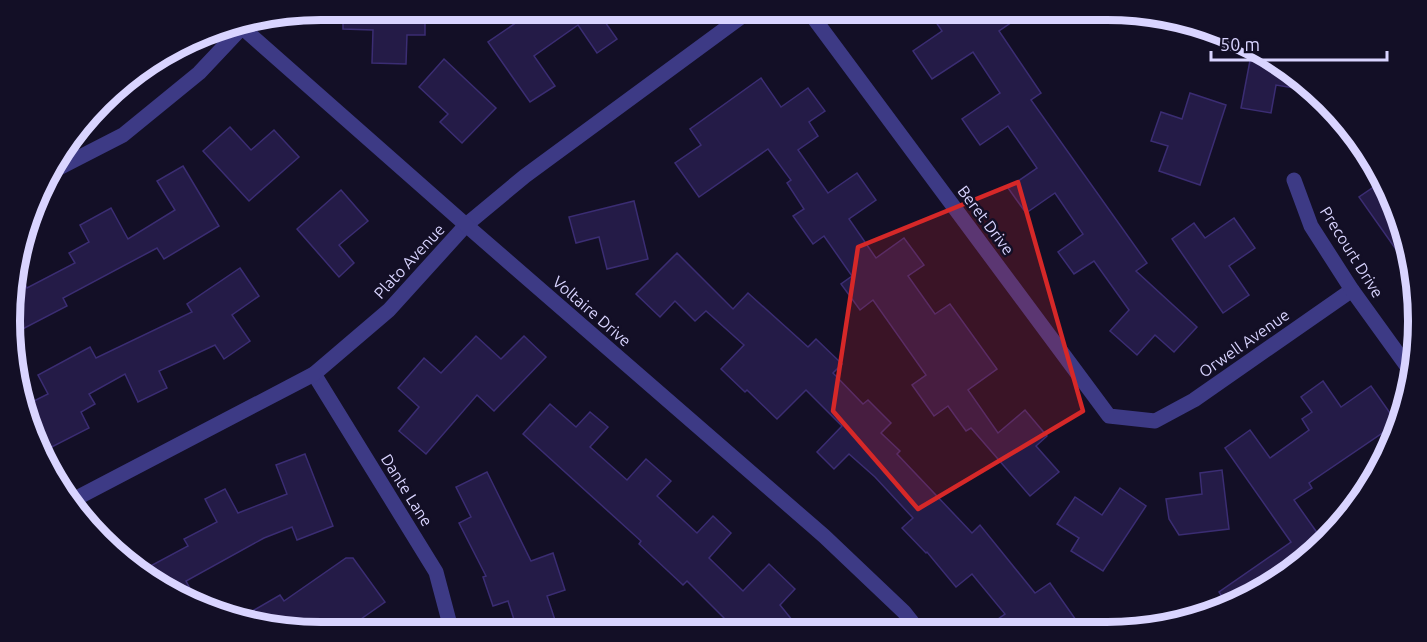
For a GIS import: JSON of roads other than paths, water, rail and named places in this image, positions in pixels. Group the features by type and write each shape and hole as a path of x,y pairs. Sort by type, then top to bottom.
{"street":[{"name":"Plato Avenue","path":"77,498 314,374 389,310 466,225 525,176 737,20"},
{"name":"Beret Drive","path":"815,20 1109,416 1155,422"},
{"name":"Voltaire Drive","path":"247,29 466,225 824,536 912,622"},
{"path":"62,166 123,135 199,73 234,33"},
{"name":"Precourt Drive","path":"1294,180 1311,226 1352,290 1404,364"},
{"name":"Orwell Avenue","path":"1155,422 1194,400 1352,290"},
{"name":"Dante Lane","path":"314,374 436,572 449,622"}]}
